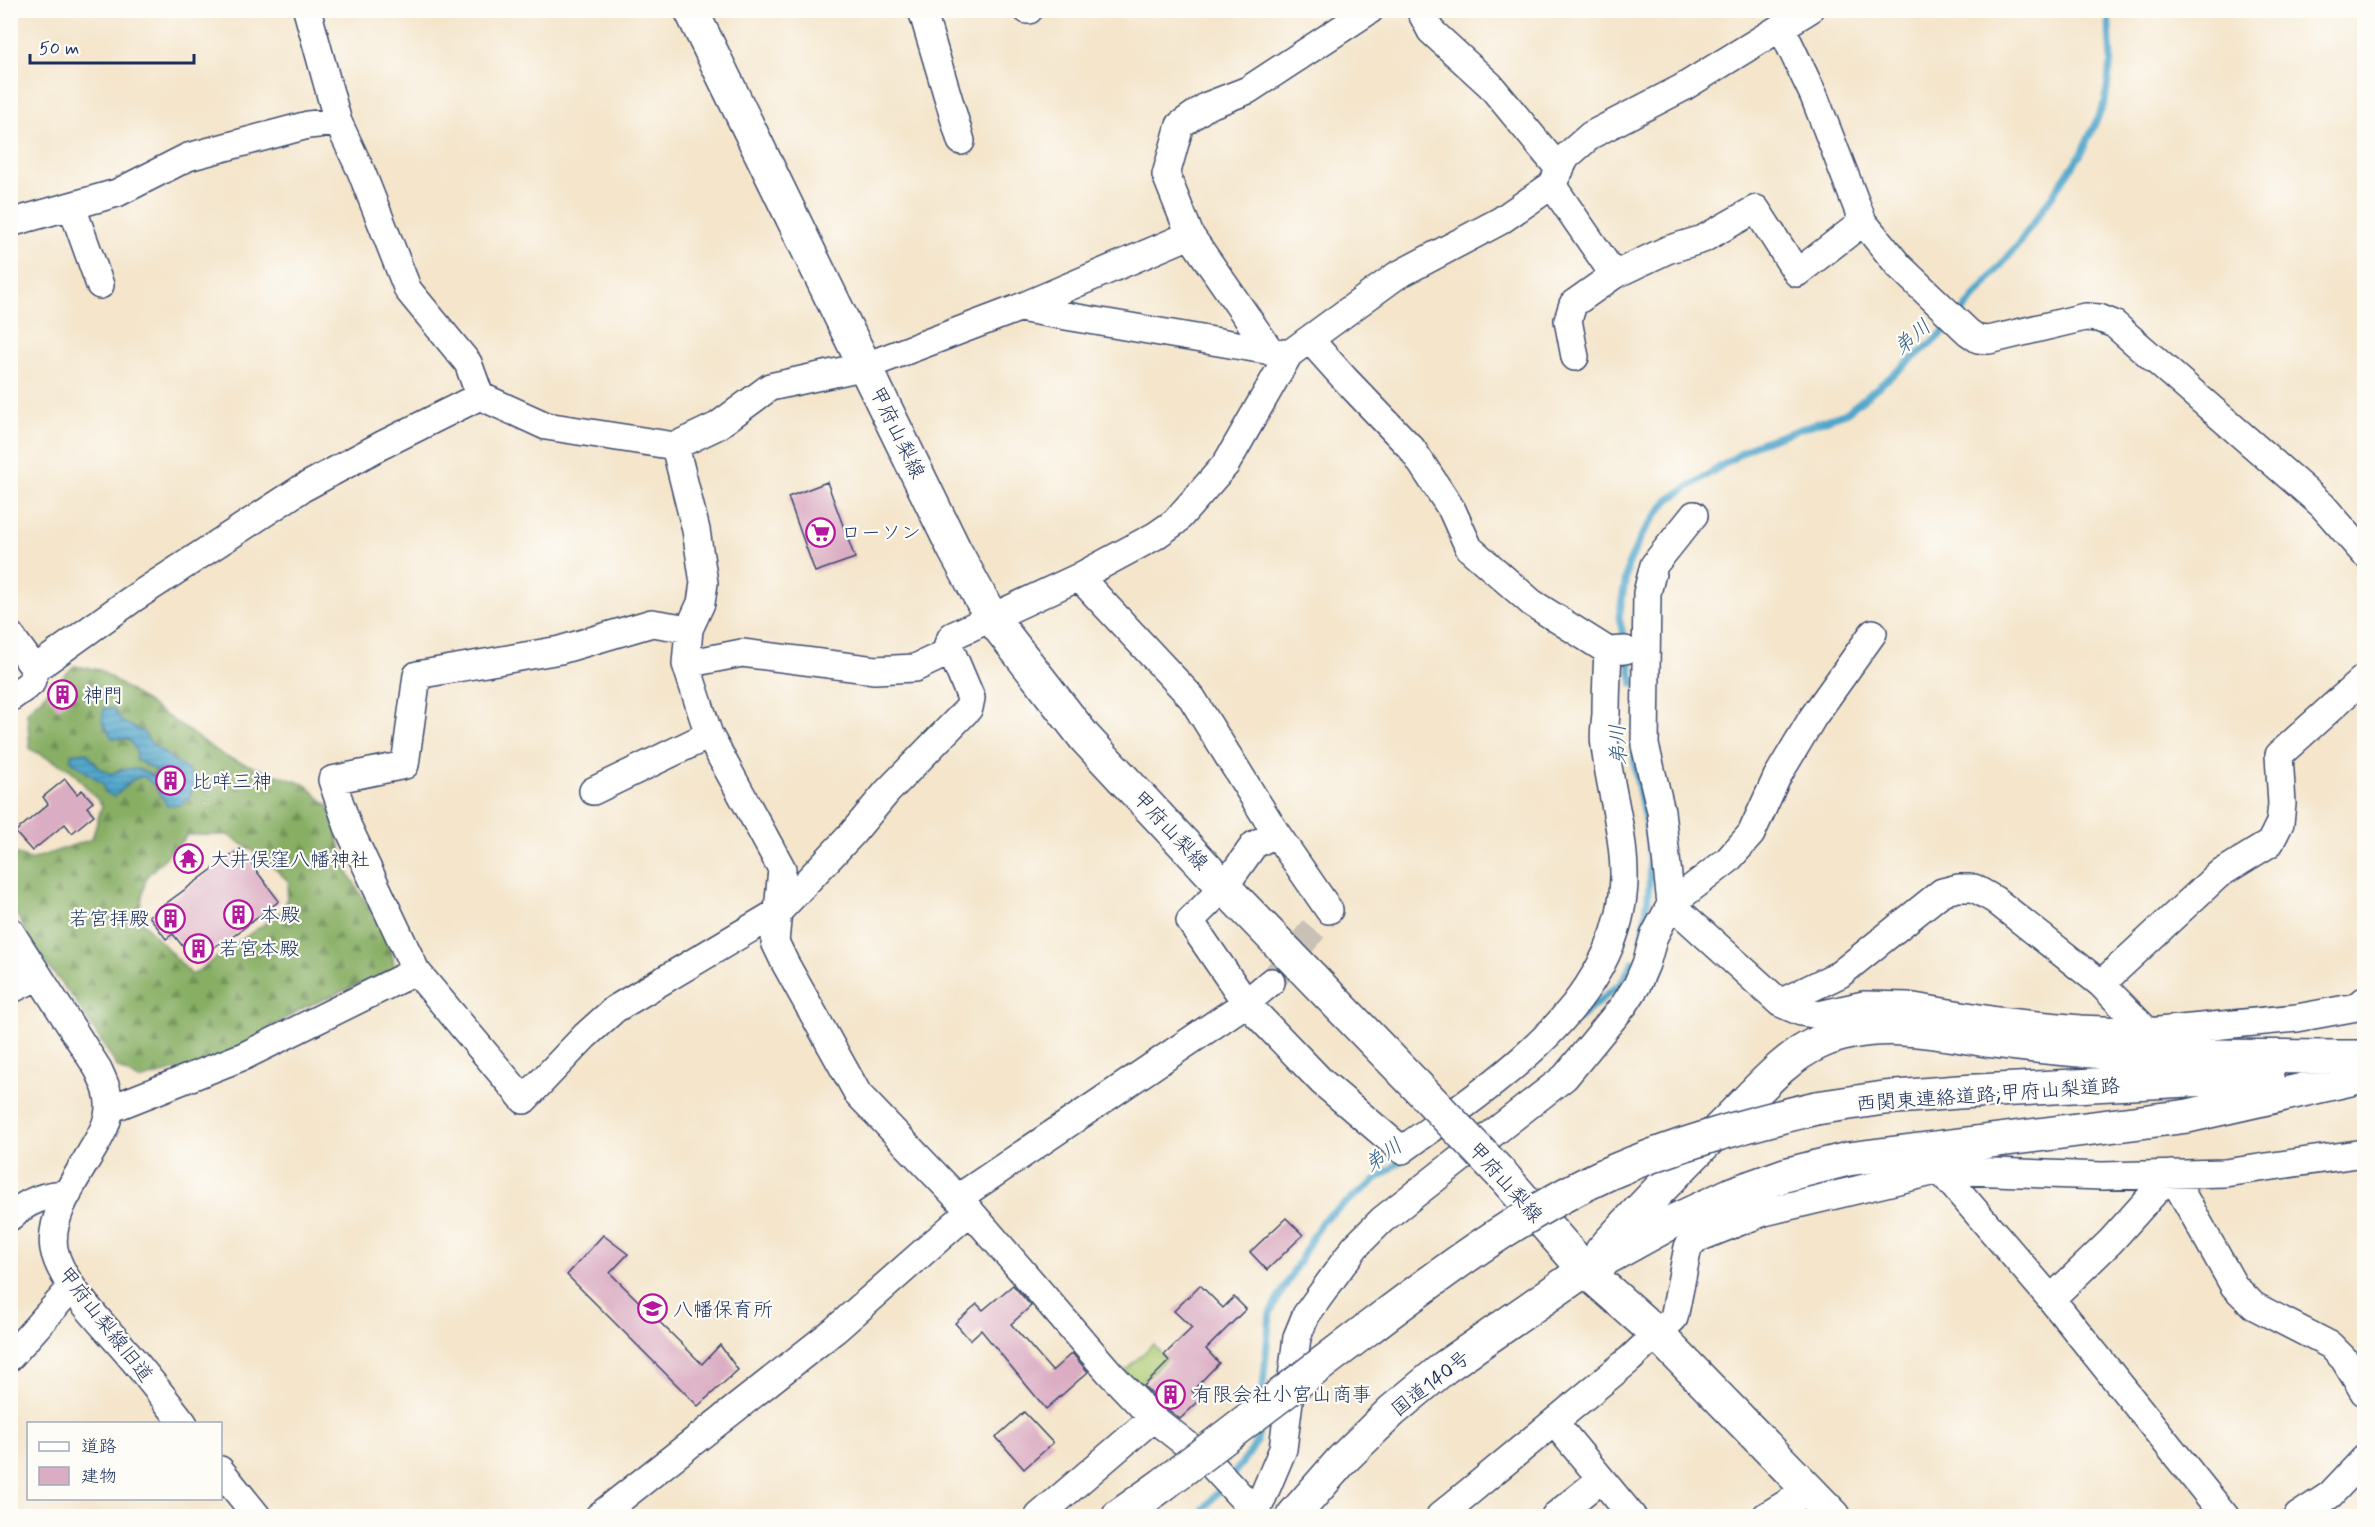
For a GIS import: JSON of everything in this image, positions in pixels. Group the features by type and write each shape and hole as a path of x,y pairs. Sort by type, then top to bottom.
{"main road":[{"name":"甲府山梨線","path":"692,11 954,549 991,617 1085,738 1224,888 1504,1177 1585,1270 1656,1333 1834,1516"},
{"path":"1585,1270 1647,1201 1782,1068 1818,1042 1850,1031 1882,1028 1916,1030 2004,1043 2132,1053 2364,1057"},
{"name":"西関東連絡道路;甲府山梨道路","path":"1119,1516 1433,1279 1488,1241 1549,1203 1608,1174 1673,1147 1742,1125 1816,1108 1884,1098 1958,1092 2255,1078 2364,1066"},
{"path":"1585,1270 1672,1222 1732,1194 1785,1175 1848,1160 1893,1153 2188,1116 2364,1076"},
{"name":"国道140号","path":"1293,1516 1341,1461 1392,1411 1445,1367 1585,1270"}],"street":[{"path":"307,10 338,122 361,171 408,290 468,363 480,396 546,426 675,446 717,426 770,387 866,366 1019,308 1190,235"},
{"path":"922,10 961,141"},
{"path":"1370,10 1248,90 1207,106 1180,125 1166,175 1190,235 1290,348 1344,378 1412,449 1452,510 1469,548 1532,603 1608,651 1647,649"},
{"path":"1420,10 1431,31 1490,85 1556,177 1614,275"},
{"path":"689,629 652,623 560,650 417,675 405,765 332,780 348,827 416,971 524,1100 585,1036 615,1009 778,912 851,835 887,792 969,708 971,698 948,644 952,636 1079,577 1155,536 1175,522 1226,464 1290,348 1396,276 1500,220 1556,177 1566,157 1591,135 1682,88 1792,17 1814,96 1863,222 1899,266 1968,332 1978,339 1989,340 2085,317 2099,318 2114,324 2322,505 2364,553"},
{"path":"10,223 117,193 188,157 308,125 338,122"},
{"path":"72,207 100,285"},
{"path":"1575,357 1568,320 1573,304 1614,275 1667,250 1703,239 1756,209 1797,273 1863,222"},
{"path":"1019,308 1290,348"},
{"path":"10,698 30,683 35,669 131,600 301,489 480,396"},
{"path":"675,446 696,530 704,583 701,603 689,629 686,664 709,735 782,869 775,942 785,963 858,1095 964,1204 1109,1372 1153,1418 1208,1461 1253,1510 1283,1449 1297,1337 1306,1315 1355,1247 1382,1220 1543,1097 1565,1077 1624,1005 1637,985 1654,936 1671,904 1728,860 1751,834 1777,777 1813,717 1873,633"},
{"path":"1695,515 1654,565 1647,593 1645,746 1661,811 1671,904 1780,1003 1801,1012 1819,1015 1864,1005 1908,1006 1996,1021 2080,1029 2148,1032 2297,1018 2356,1007 2364,1001"},
{"path":"1079,577 1192,698 1276,833 1329,910"},
{"path":"10,635 35,669"},
{"path":"686,664 742,653 875,670 915,668 951,651"},
{"path":"1276,833 1254,845 1224,888 1190,921 1246,1003 1322,1082 1402,1150 1525,1057 1592,981 1607,955 1619,915 1624,875 1617,806 1604,745 1608,651"},
{"path":"2101,984 2218,875 2270,843 2280,823 2282,804 2279,755 2364,678"},
{"path":"593,791 709,735"},
{"path":"1780,1003 1840,974 1942,892 1958,888 1974,888 1995,900 2101,984 2148,1032"},
{"path":"10,931 98,1069 106,1086 110,1109 244,1056 416,971"},
{"path":"10,990 38,977"},
{"path":"599,1516 835,1330 964,1204 1246,1003 1272,982"},
{"name":"甲府山梨線旧道","path":"110,1109 105,1127 68,1194 55,1223 53,1247 58,1264 72,1287 182,1422"},
{"path":"1440,1516 1629,1360 1674,1318 1688,1247 1696,1239 1764,1212 1940,1170 2102,1176 2225,1173 2364,1153"},
{"path":"1940,1170 2051,1299 2225,1516"},
{"path":"2051,1299 2111,1241 2171,1174"},
{"path":"2171,1174 2234,1286 2254,1306 2330,1345 2344,1359 2364,1392"},
{"path":"10,1217 20,1208 49,1194 68,1194"},
{"path":"10,1357 72,1287"},
{"path":"1039,1516 1153,1418"},
{"path":"1554,1422 1632,1516"},
{"path":"2298,1516 2330,1495 2364,1459"},
{"path":"222,1472 257,1516"},
{"path":"1555,1516 1601,1479"},
{"path":"1766,1516 1809,1491"}],"green space":[{"path":"74,666 100,670 226,757 306,785 329,807 347,871 390,943 395,969 301,1009 221,1059 139,1080 118,1068 77,1003 34,948 11,904 10,851 30,860 92,839 102,805 71,770 30,749 27,712","holes":["122,722 142,731 152,744 187,770 196,782 167,805 154,785 143,776 132,780 122,790 105,792 103,784 94,777 86,752 100,769 112,774 120,769 155,776 169,790 179,791 184,782 175,772 156,771 128,739","188,835 228,835 264,858 289,882 285,909 192,975 138,917 146,877"]},
{"path":"1153,1344 1166,1359 1138,1387 1124,1372"}],"water":[{"path":"104,708 113,708 122,722 142,731 152,744 187,770 196,782 190,796 181,805 167,805 154,785 143,776 132,780 114,797 105,792 103,784 72,761 71,754 86,752 100,769 111,774 136,769 150,774 169,790 180,791 184,782 175,772 156,771 137,760 135,748 128,739 112,738 102,721"}],"building":[{"path":"827,482 855,558 815,572 788,497"},
{"name":"神門","path":"66,682 76,695 58,709 47,695"},
{"path":"65,779 77,794 82,790 93,802 87,807 94,815 72,833 65,824 32,851 15,832 48,804 43,797"},
{"path":"240,849 279,901 222,945 220,943 195,962 173,934 166,939 149,916"},
{"path":"1286,1218 1303,1235 1267,1270 1250,1252"},
{"name":"八幡保育所","path":"603,1235 628,1254 610,1273 702,1364 720,1345 738,1370 698,1406 567,1275"},
{"path":"1013,1285 1031,1306 1011,1324 1052,1371 1072,1353 1088,1372 1046,1409 981,1330 970,1340 955,1323 977,1304 983,1310"},
{"path":"1200,1285 1223,1308 1234,1297 1246,1309 1206,1349 1219,1363 1192,1391 1200,1400 1180,1419 1144,1386 1169,1361 1164,1355 1192,1328 1174,1311"},
{"path":"1024,1412 1053,1443 1024,1469 996,1437"}],"waterway":[{"name":"弟川","path":"1958,317 2017,246 2081,154 2105,102 2111,60 2108,10"},
{"name":"弟川","path":"1625,643 1619,617 1628,565 1643,533 1668,500 1754,445 1846,413 1933,342 1950,325"},
{"name":"弟川","path":"1628,654 1633,684"},
{"name":"弟川","path":"1634,753 1650,861 1642,934"},
{"name":"弟川","path":"1577,1020 1621,983 1633,962"},
{"name":"弟川","path":"1262,1397 1270,1313 1322,1221 1405,1158"},
{"name":"弟川","path":"1230,1478 1258,1438 1261,1423"},
{"name":"弟川","path":"1198,1516 1223,1486"}],"tunnel":[{"path":"1271,982 1329,910"}],"place":[{"name":"ローソン","path":"820,532"},
{"name":"神門","path":"62,695"},
{"name":"比咩三神","path":"171,781"},
{"name":"大井俣窪八幡神社","path":"189,859"},
{"name":"本殿","path":"239,914"},
{"name":"若宮拝殿","path":"170,918"},
{"name":"若宮本殿","path":"198,948"},
{"name":"八幡保育所","path":"652,1309"},
{"name":"有限会社小宮山商事","path":"1171,1394"}]}
